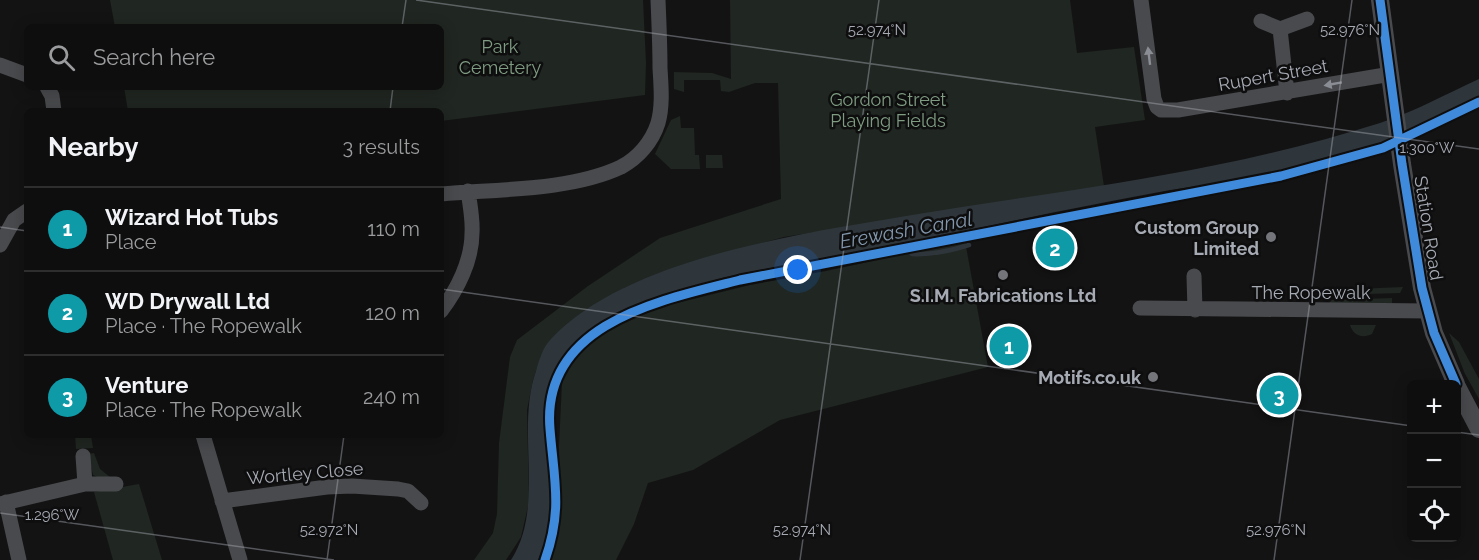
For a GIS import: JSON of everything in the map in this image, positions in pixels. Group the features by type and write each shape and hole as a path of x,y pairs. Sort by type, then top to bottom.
{"street":[{"path":"444,194 571,182 619,167 644,149 655,131 661,105 658,0"},
{"name":"Rupert Street","path":"1141,0 1154,99 1161,110 1169,112 1391,74"},
{"name":"Station Road","path":"1380,0 1422,288 1434,333 1454,380"},
{"path":"1262,21 1280,29 1307,19"},
{"path":"1280,29 1287,93"},
{"path":"0,65 24,74"},
{"path":"49,90 54,108"},
{"path":"444,306 460,279 470,253 472,231 468,191"},
{"path":"0,245 14,220 24,213"},
{"path":"1194,276 1195,310"},
{"name":"The Ropewalk","path":"1140,308 1428,312"},
{"name":"Station Road","path":"1461,395 1479,429"},
{"path":"204,438 240,560"},
{"path":"82,456 84,484"},
{"path":"19,560 3,503 84,484 116,484"},
{"name":"Wortley Close","path":"222,501 352,486 408,491 421,503"}],"green space":[{"name":"Park Cemetery","path":"110,0 643,0 645,95 444,121 444,108 128,108 124,90 444,90 444,24 114,24"},
{"name":"Gordon Street Playing Fields","path":"730,0 1070,0 1077,53 1134,47 1145,120 1095,127 1104,186 784,237 690,263 624,288 541,356 527,410 529,502 521,537 506,560 474,560 493,533 497,514 499,443 510,357 517,340 588,286 660,238 781,199 778,83 755,83 729,92 721,91 720,80 684,80 684,92 674,89 674,72 712,73 731,79"},
{"path":"680,116 681,128 694,128 695,155 699,155 700,169 671,169 655,154 671,120"},
{"path":"706,155 722,155 723,168 706,168"},
{"path":"965,241 988,367 780,420 693,470 648,483 634,524 616,560 549,560 561,518 559,447 562,382 574,360 588,343 618,323 669,305 750,285"},
{"path":"1403,287 1400,293 1332,295 1332,290"},
{"path":"1392,298 1392,303 1329,303 1332,300"},
{"path":"1350,325 1376,325 1372,334 1361,336 1356,334"},
{"path":"1449,333 1459,342 1479,379 1479,399 1465,374"},
{"path":"75,438 91,438 93,448 76,449"},
{"path":"94,453 100,469 110,477 93,475 88,454"},
{"path":"139,484 162,560 113,560 94,492"}],"water":[{"name":"Erewash Canal","path":"1479,79 1479,97 1395,138 1333,158 1250,178 1170,190 859,253 744,273 670,294 626,310 586,333 565,355 554,373 548,390 546,407 553,478 553,497 548,529 538,560 511,560 521,539 527,516 530,394 542,354 551,339 584,311 624,288 669,269 767,241 906,216 1139,179 1278,151 1393,119"}],"waterway":[{"name":"Erewash Canal","path":"902,238 903,243 912,254 941,252 969,245"}],"cycle path":[{"path":"1380,0 1402,164 1422,288 1434,333 1454,380"},
{"path":"545,560 551,542 556,510 550,429 552,393 565,364 585,341 612,322 676,297 740,280 1281,176 1383,148 1479,102"}],"place":[{"name":"Custom Group Limited","path":"1271,237"},
{"name":"WD Drywall Ltd","path":"1055,248"},
{"name":"S.I.M. Fabrications Ltd","path":"1003,275"},
{"name":"Wizard Hot Tubs","path":"1009,346"},
{"name":"Motifs.co.uk","path":"1153,377"},
{"name":"Venture","path":"1279,395"}]}
